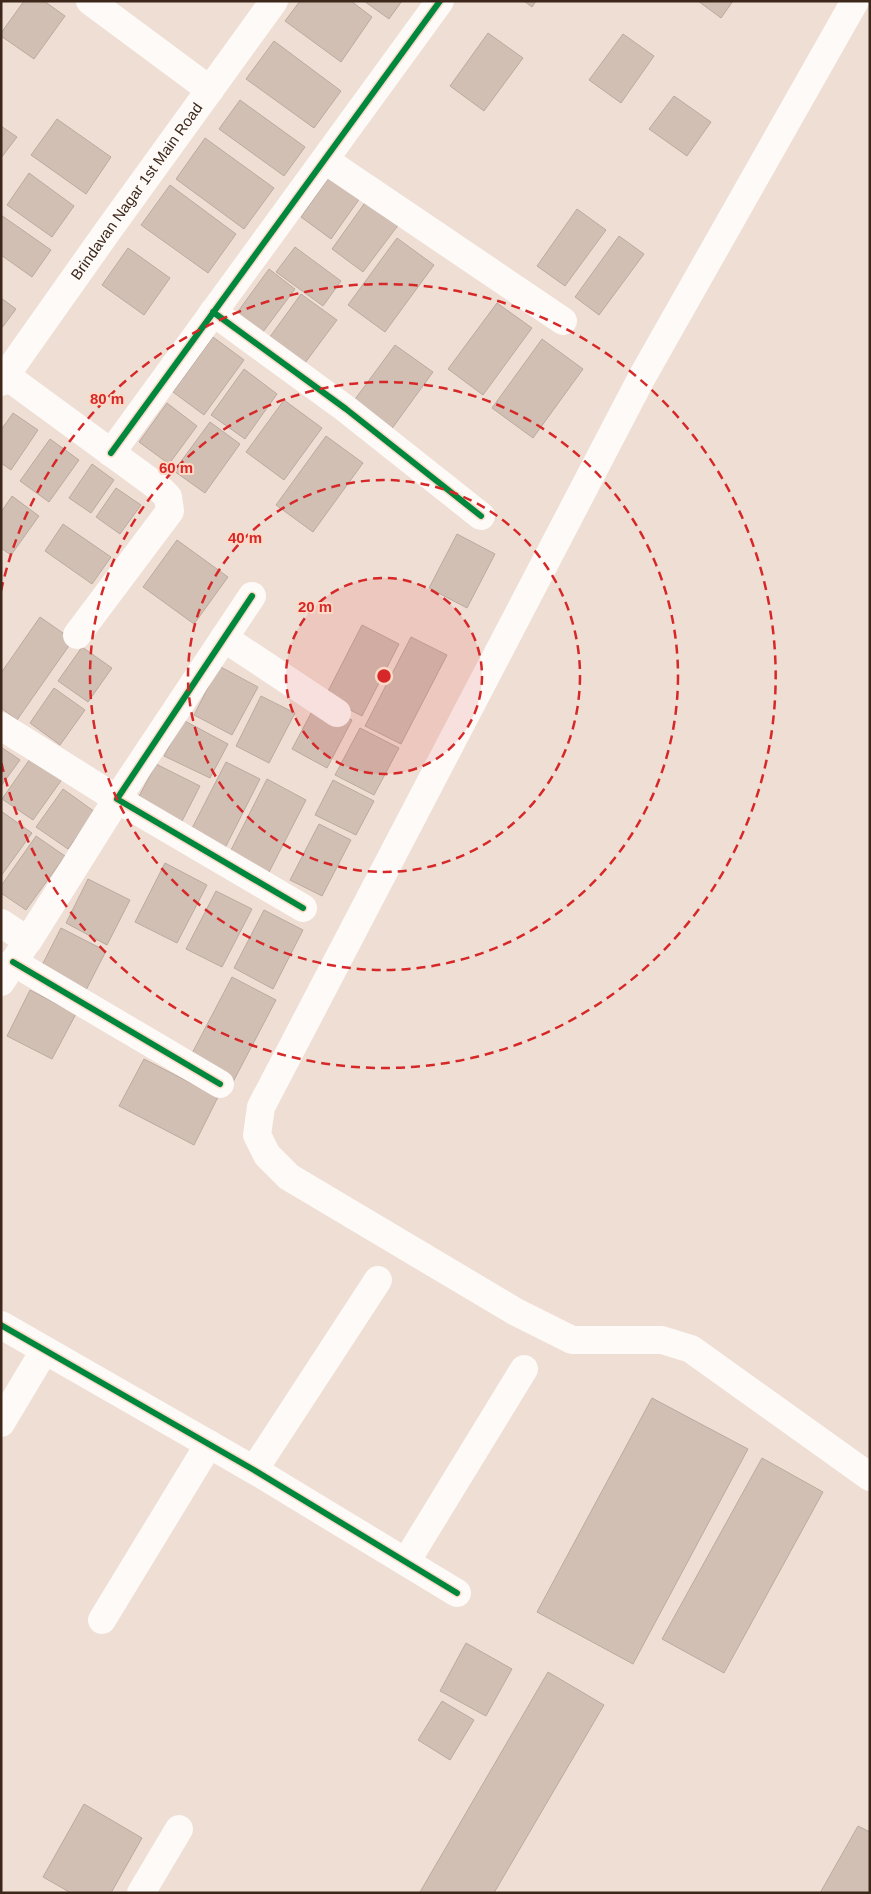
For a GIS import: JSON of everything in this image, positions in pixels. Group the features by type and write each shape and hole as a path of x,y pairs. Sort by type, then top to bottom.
{"street":[{"path":"90,1 210,90"},
{"name":"Brindavan Nagar 1st Main Road","path":"3,377 274,1"},
{"path":"111,453 440,1"},
{"path":"855,1 632,394 261,1107 258,1135 267,1156 289,1177 516,1312 572,1340 662,1340 691,1349 870,1477"},
{"path":"324,160 563,321"},
{"path":"213,312 346,409 481,516"},
{"path":"3,377 158,487 168,497 170,511 77,635"},
{"path":"14,962 117,799 252,596"},
{"path":"224,638 338,713"},
{"path":"1,726 117,799 303,908"},
{"path":"1,923 14,962 220,1084"},
{"path":"254,1470 378,1280"},
{"path":"1,1325 210,1444 457,1593"},
{"path":"1,1423 44,1351"},
{"path":"406,1562 524,1369"},
{"path":"102,1620 210,1444"},
{"path":"141,1893 179,1829"}],"building":[{"path":"24,1 44,1 65,16 34,59 1,36 1,33"},
{"path":"300,1 351,1 372,17 341,62 285,21"},
{"path":"364,1 402,1 389,19"},
{"path":"524,1 536,1 532,7"},
{"path":"698,1 733,1 721,18"},
{"path":"488,33 523,58 484,111 450,86"},
{"path":"623,34 654,56 621,103 589,80"},
{"path":"274,41 341,91 314,128 246,79"},
{"path":"674,96 711,122 687,156 649,129"},
{"path":"240,100 305,147 284,176 219,129"},
{"path":"57,119 111,157 86,194 31,155"},
{"path":"1,126 17,137 1,158"},
{"path":"205,138 274,188 244,229 176,179"},
{"path":"335,169 365,191 331,239 301,217"},
{"path":"29,173 74,206 52,237 7,205"},
{"path":"170,185 236,234 208,273 141,225"},
{"path":"369,197 402,220 363,272 332,249"},
{"path":"577,209 606,230 565,286 537,266"},
{"path":"1,215 51,250 32,277 1,255"},
{"path":"619,236 644,254 599,315 575,297"},
{"path":"397,238 434,265 385,332 348,305"},
{"path":"295,247 341,281 323,306 276,272"},
{"path":"128,248 170,278 144,315 102,285"},
{"path":"269,269 295,289 257,340 231,321"},
{"path":"301,294 337,320 299,371 264,345"},
{"path":"1,298 16,309 1,329"},
{"path":"497,303 532,328 483,395 448,369"},
{"path":"213,337 244,360 204,415 173,392"},
{"path":"542,339 583,369 533,438 492,408"},
{"path":"395,345 433,372 388,434 350,406"},
{"path":"244,369 277,394 245,439 211,415"},
{"path":"284,400 322,428 284,480 246,452"},
{"path":"167,403 197,426 169,464 139,442"},
{"path":"13,413 38,430 11,470 1,463 1,430"},
{"path":"210,422 240,444 205,493 174,471"},
{"path":"326,436 363,463 313,532 276,505"},
{"path":"50,439 79,460 49,502 20,481"},
{"path":"92,464 114,480 91,513 69,498"},
{"path":"116,488 141,505 120,534 96,517"},
{"path":"12,496 39,516 11,555 1,548 1,512"},
{"path":"63,524 111,557 92,584 45,551"},
{"path":"457,534 495,554 467,608 429,588"},
{"path":"177,540 228,577 194,624 143,587"},
{"path":"40,617 73,640 17,720 1,708 1,673"},
{"path":"362,625 399,644 362,716 325,697"},
{"path":"411,637 447,655 401,744 365,726"},
{"path":"82,647 112,668 88,702 58,681"},
{"path":"219,666 258,687 232,735 194,715"},
{"path":"54,688 85,710 60,745 30,723"},
{"path":"261,696 295,713 269,763 236,746"},
{"path":"317,702 352,720 327,768 292,749"},
{"path":"183,720 228,744 210,778 164,756"},
{"path":"360,728 399,748 374,795 335,775"},
{"path":"1,747 20,760 1,786"},
{"path":"32,756 63,778 33,820 2,799"},
{"path":"226,762 260,779 223,852 189,834"},
{"path":"156,764 200,786 180,825 136,802"},
{"path":"267,779 306,800 267,876 228,856"},
{"path":"333,780 374,801 356,835 315,815"},
{"path":"63,789 95,812 68,849 36,827"},
{"path":"1,811 32,833 1,876"},
{"path":"319,824 351,840 322,896 290,880"},
{"path":"36,836 65,856 26,910 1,893 1,886"},
{"path":"165,863 207,885 177,943 135,922"},
{"path":"88,879 130,900 107,945 66,923"},
{"path":"216,891 252,909 222,967 186,949"},
{"path":"264,910 303,930 273,989 234,968"},
{"path":"61,928 106,951 84,994 39,971"},
{"path":"232,977 276,1000 233,1082 189,1059"},
{"path":"30,990 76,1014 52,1059 7,1036"},
{"path":"144,1059 218,1097 194,1145 119,1106"},
{"path":"652,1398 748,1449 633,1664 537,1612"},
{"path":"762,1458 823,1492 724,1673 662,1639"},
{"path":"466,1643 512,1669 486,1716 440,1691"},
{"path":"548,1672 604,1705 494,1893 420,1892"},
{"path":"442,1701 474,1720 450,1760 418,1740"},
{"path":"84,1804 142,1838 111,1893 71,1893 43,1877"},
{"path":"858,1826 870,1832 870,1893 820,1893"}],"cycle path":[{"path":"111,453 440,1"},
{"path":"213,312 346,409 481,516"},
{"path":"252,596 117,799 303,908"},
{"path":"13,962 220,1084"},
{"path":"1,1325 254,1470 457,1593"}]}
